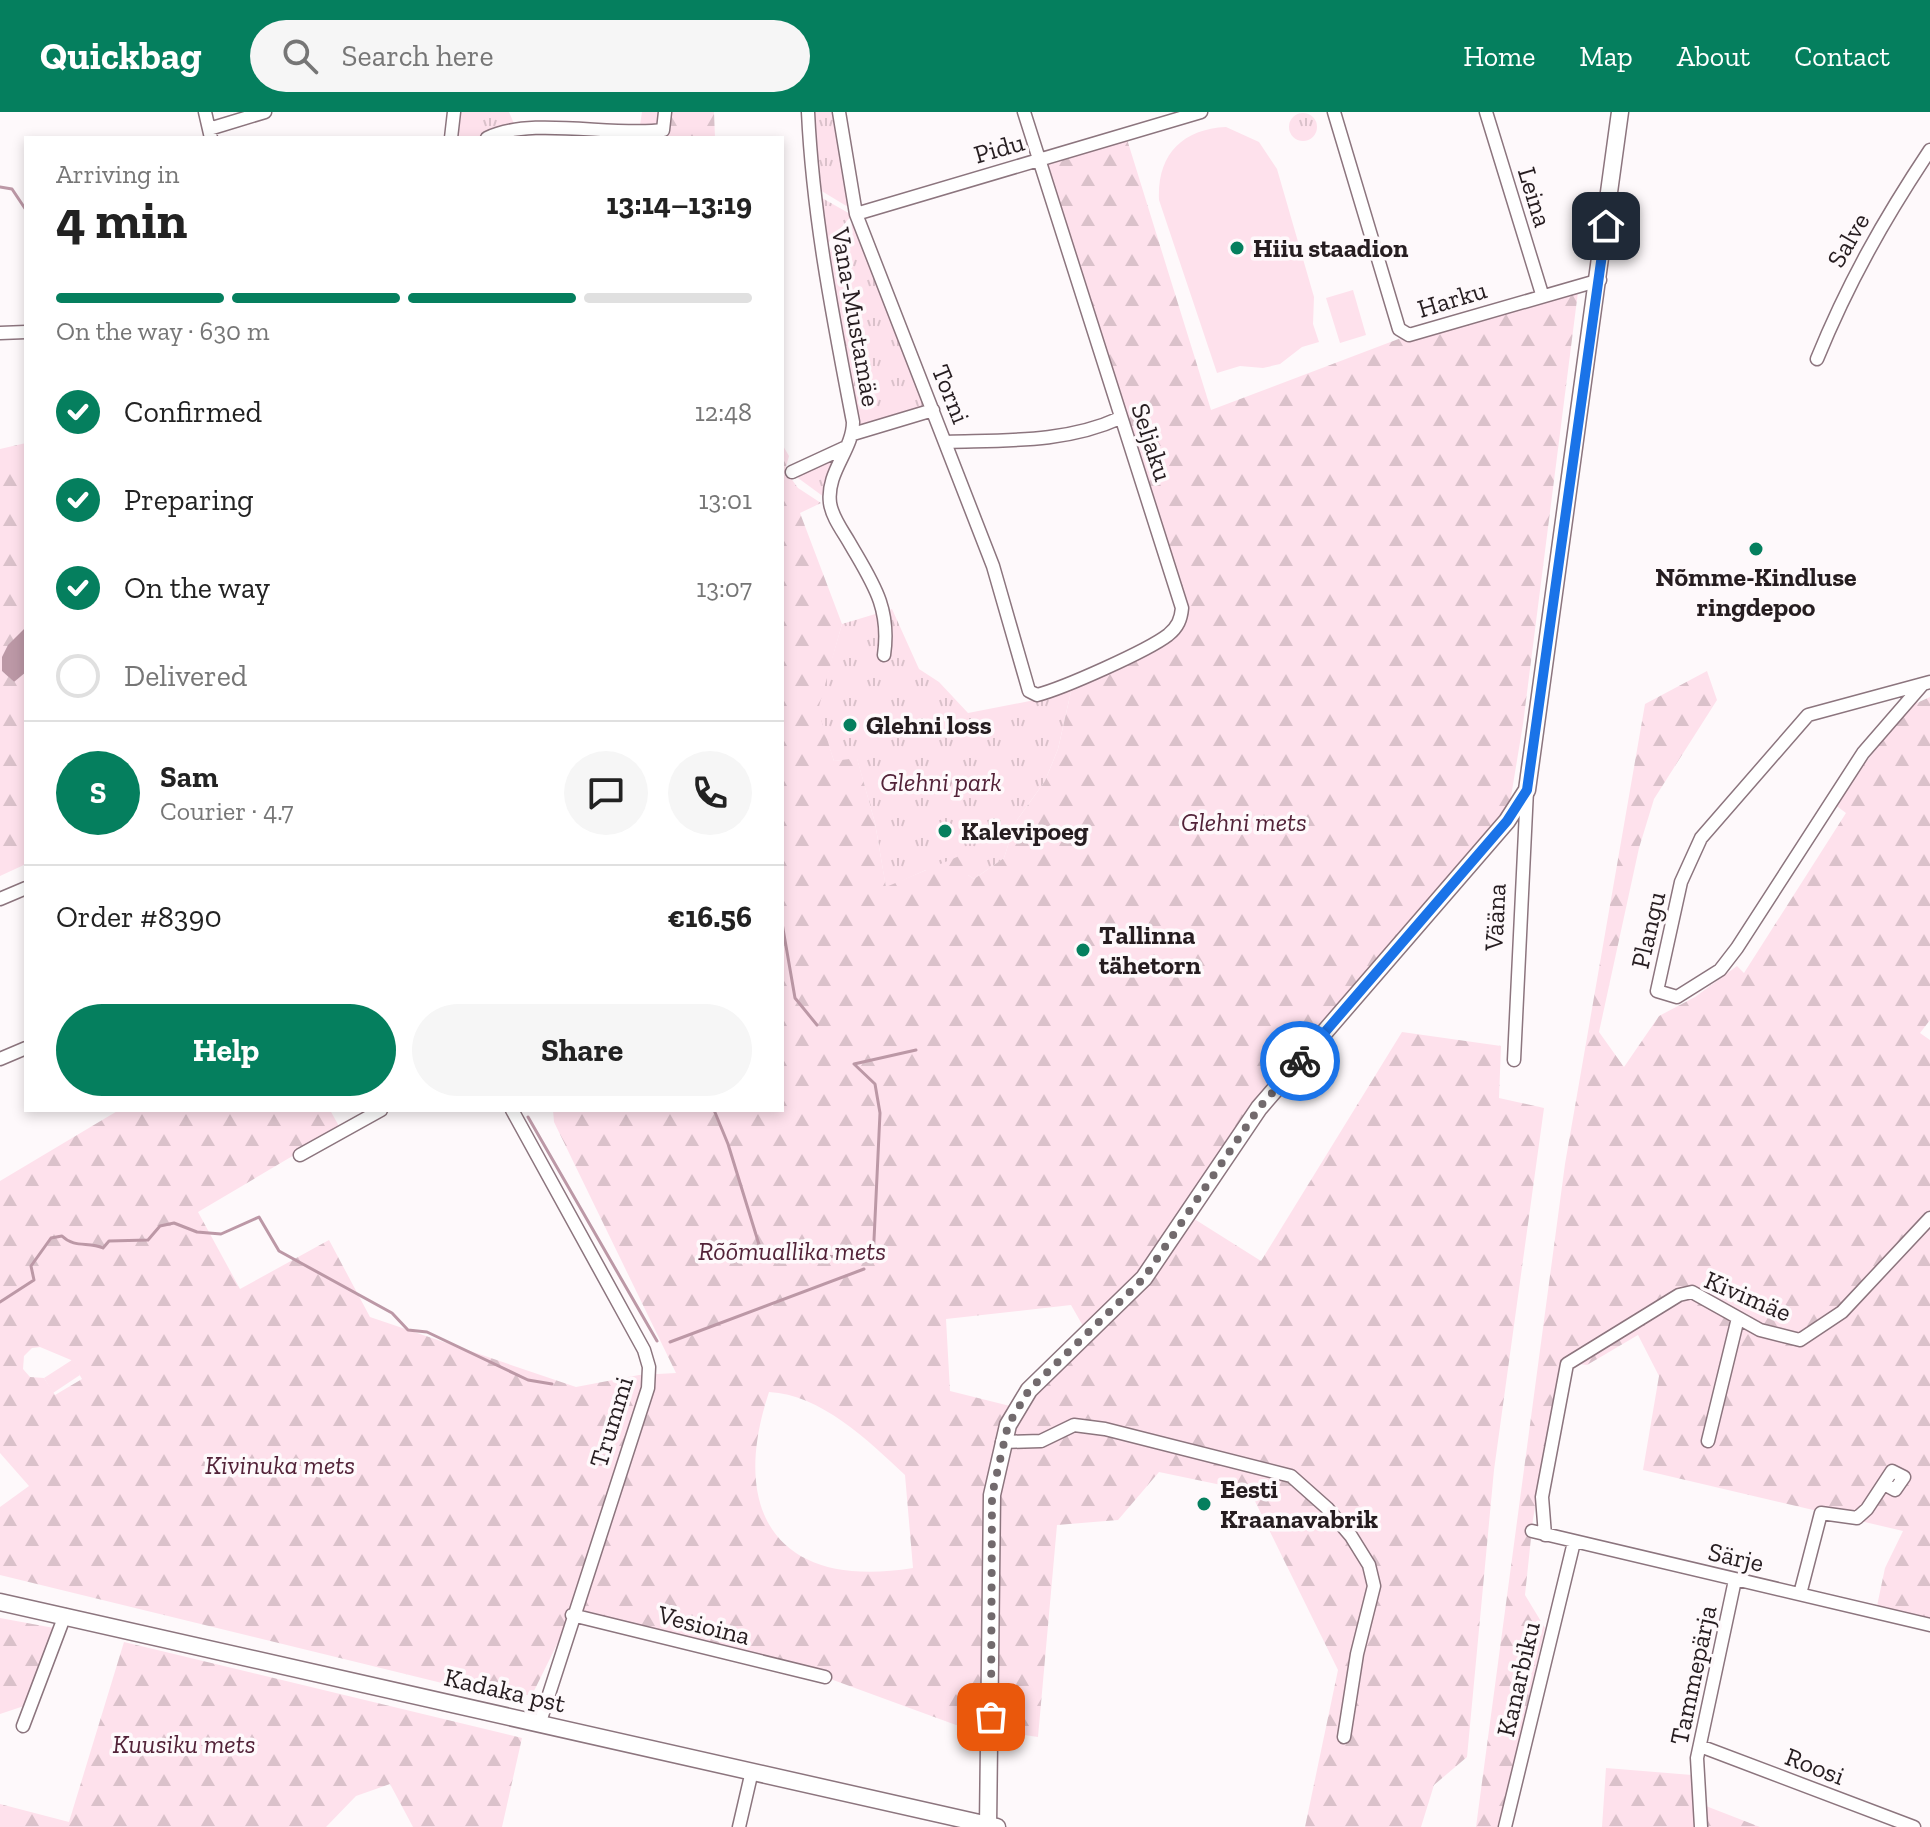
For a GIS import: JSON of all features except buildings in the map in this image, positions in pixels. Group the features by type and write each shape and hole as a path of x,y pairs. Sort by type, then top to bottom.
{"street":[{"path":"205,112 210,134 265,112"},
{"path":"451,136 454,112"},
{"path":"493,136 512,130 638,136 663,130 665,112"},
{"name":"Vana-Mustamäe","path":"808,112 812,190 821,256 853,434 835,468 830,503 837,522 886,609 884,655"},
{"name":"Torni","path":"839,112 856,214 993,566 1029,691"},
{"name":"Seljaku","path":"1024,112 1182,608 1181,620 1168,635 1072,682 1037,695 1029,691"},
{"name":"Pidu","path":"856,214 1080,148 1175,116 1201,112"},
{"name":"Harku","path":"1334,112 1403,334 1409,335 1542,294 1600,280"},
{"name":"Leina","path":"1486,112 1542,294"},
{"name":"Vääna","path":"1514,1060 1527,790 1600,280 1620,112"},
{"name":"Salve","path":"1817,359 1848,285 1870,243 1930,150"},
{"path":"0,333 24,332"},
{"path":"853,434 933,410"},
{"path":"947,442 1050,438 1100,427 1120,418"},
{"path":"792,472 844,448"},
{"name":"Plangu","path":"1926,684 1863,753 1720,970 1677,997 1657,991 1681,882 1701,838 1808,715 1926,684"},
{"path":"992,1826 992,1495 1002,1442 1029,1390 1144,1278 1259,1108 1507,821 1527,790"},
{"path":"0,899 24,889"},
{"path":"0,1059 24,1049"},
{"path":"300,1155 377,1112"},
{"name":"Trummi","path":"514,1114 644,1350 649,1367 648,1388 572,1615 540,1722"},
{"name":"Kivimäe","path":"1539,1533 1542,1497 1567,1364 1679,1295 1692,1292 1760,1330 1800,1340 1842,1312 1930,1218"},
{"path":"1708,1441 1738,1318"},
{"path":"1002,1442 1041,1441 1074,1425 1105,1429 1291,1476 1327,1508 1351,1536 1369,1565 1374,1586 1357,1654 1344,1737"},
{"path":"1800,1594 1821,1513 1857,1518 1884,1484"},
{"name":"Särje","path":"1539,1533 1930,1625"},
{"name":"Kanarbiku","path":"1505,1827 1574,1542"},
{"name":"Tammepärja","path":"1701,1827 1700,1746 1735,1580"},
{"name":"Kadaka pst","path":"0,1602 992,1826"},
{"path":"23,1726 65,1615"},
{"name":"Vesioina","path":"572,1615 825,1677"},
{"name":"Roosi","path":"1700,1746 1914,1827"},
{"path":"739,1827 752,1771"}],"green space":[{"path":"457,112 509,112 515,126 488,136 456,136"},
{"path":"642,112 714,112 715,136 638,136"},
{"path":"814,112 836,112 853,210 815,187"},
{"path":"1303,113 1313,117 1317,127 1313,137 1303,141 1293,137 1289,127 1293,117"},
{"name":"Hiiu staadion","path":"1226,127 1259,142 1277,169 1314,297 1313,324 1319,342 1302,347 1280,364 1263,368 1240,366 1217,373 1159,200 1162,170 1175,147 1197,133"},
{"path":"1126,136 1211,410 1409,335 1579,284 1523,724 1507,821 1259,1108 1188,1215 1261,1261 1402,1032 1501,1046 1499,1098 1544,1108 1494,1470 1467,1757 1434,1785 1421,1827 1305,1827 1338,1670 1250,1491 1159,1472 1118,1520 1057,1525 1038,1737 956,1725 825,1677 571,1616 532,1695 491,1695 0,1575 0,1507 29,1486 0,1453 0,1181 116,1112 331,1112 340,1128 198,1212 240,1289 329,1240 370,1317 576,1387 639,1375 676,1373 554,1122 553,1112 784,1112 784,447 789,456 785,470 798,488 821,503 800,513 842,624 818,710 834,761 857,758 875,823 886,887 964,854 970,869 968,875 974,879 1004,858 1015,823 1045,781 1058,749 1072,687 1168,635 1181,620 1040,159","holes":["1071,1305 1087,1333 1018,1408 950,1391 946,1319","40,1347 71,1360 82,1379 55,1395 44,1378 30,1377 23,1369 24,1356 32,1348","769,1392 807,1401 825,1410 876,1448 905,1475 913,1568 867,1572 829,1567 798,1554 776,1534 761,1508 756,1474 758,1436"]},
{"path":"815,194 852,215 823,249"},
{"path":"856,219 929,408 859,428 824,256"},
{"path":"1353,290 1366,335 1340,343 1326,298"},
{"path":"24,443 24,629 6,652 2,671 14,682 24,674 24,865 0,876 0,449"},
{"path":"834,457 824,497 798,478 798,473"},
{"name":"Glehni park","path":"892,609 919,669 939,682 968,713 1045,698 1072,687 1058,749 1045,781 1015,823 1004,858 974,879 968,875 926,870 886,888 875,823 857,759 834,761 817,710 842,624"},
{"path":"1707,671 1717,700 1654,799 1639,848 1599,1032 1624,1067 1659,1016 1695,997 1737,966 1744,973 1846,813 1834,804 1908,707 1930,697 1930,1020 1920,1033 1930,1040 1930,1618 1877,1606 1885,1568 1903,1531 1643,1470 1659,1376 1638,1335 1587,1365 1561,1362 1533,1519 1525,1595 1545,1628 1499,1827 1476,1827 1565,1164 1645,704"},
{"path":"72,1360 80,1375 53,1393 44,1378"},
{"path":"0,1618 54,1628 30,1704 0,1714"},
{"name":"Kuusiku mets","path":"124,1642 522,1738 502,1827 413,1827 390,1784 356,1796 326,1827 0,1827 0,1804 69,1822"},
{"path":"1606,1768 1692,1775 1693,1801 1760,1827 1602,1827"}],"shaded area":[{"path":"24,629 24,674 14,682 2,671 2,657 8,645"}],"waterway":[{"path":"0,187 12,189 24,207"},
{"path":"784,935 795,998 817,1025"},
{"path":"873,1261 880,1113 875,1084 854,1064 916,1050"},
{"path":"715,1112 728,1144 761,1251 862,1259"},
{"path":"528,1117 657,1341"},
{"path":"0,1302 34,1280 31,1266 51,1238 62,1236 77,1244 103,1248 109,1241 148,1240 160,1226 174,1223 197,1232 221,1234 259,1217 279,1251 392,1313 408,1330 427,1332 528,1380 552,1384"},
{"path":"670,1342 864,1269"}],"way so far":[{"path":"991,1717 992,1495 1008,1425 1029,1390 1144,1278 1171,1243 1259,1108 1300,1061"}],"place":[{"name":"Hiiu staadion","path":"1237,248"},
{"name":"Nõmme-Kindluse ringdepoo","path":"1756,549"},
{"name":"Glehni loss","path":"850,725"},
{"name":"Kalevipoeg","path":"945,831"},
{"name":"Tallinna tähetorn","path":"1083,950"},
{"name":"Eesti Kraanavabrik","path":"1204,1504"}],"route":[{"path":"1300,1061 1507,821 1527,790 1606,226"}],"park label":[{"name":"Glehni mets","path":"1244,822"},
{"name":"Rõõmuallika mets","path":"792,1251"},
{"name":"Kivinuka mets","path":"280,1465"}]}
